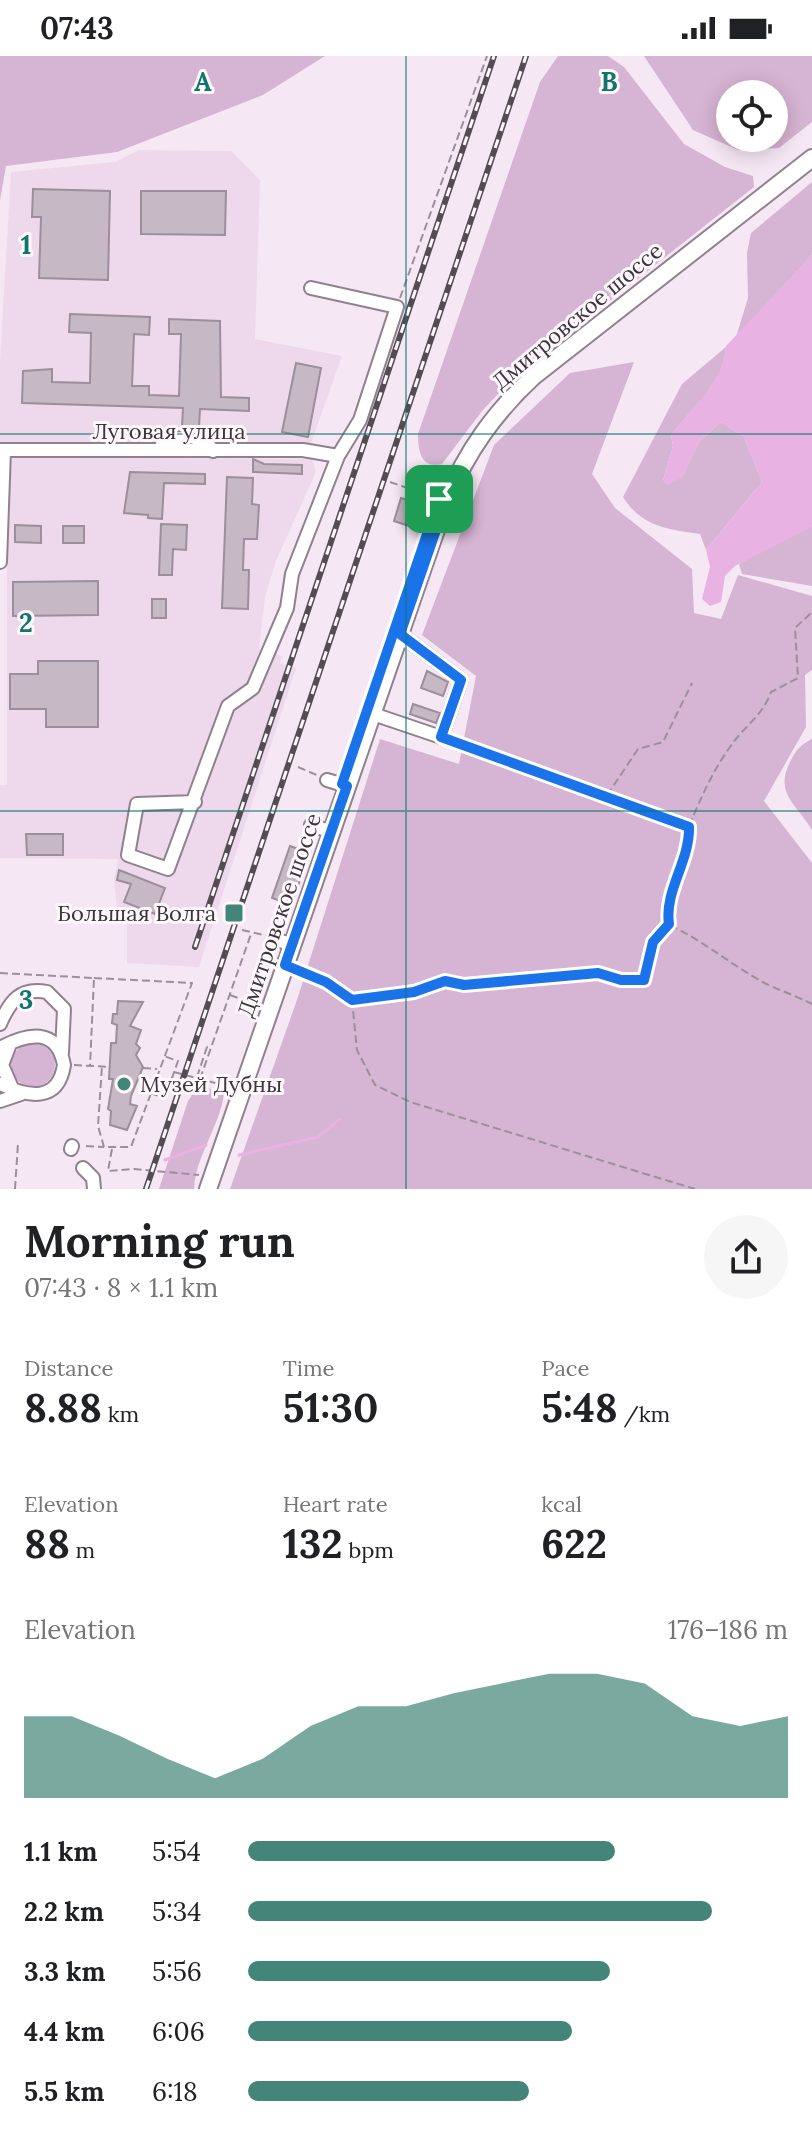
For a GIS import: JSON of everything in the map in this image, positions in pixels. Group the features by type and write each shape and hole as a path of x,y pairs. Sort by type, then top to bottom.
{"main road":[{"name":"Дмитровское шоссе","path":"204,1182 265,1002 285,965 279,941 332,832 446,501 478,437 518,391 812,158"}],"street":[{"path":"195,802 137,804 128,855 168,869 195,802 228,706 253,688 287,608 292,574 338,456 360,420 397,307 311,288"},
{"path":"159,450 165,439 190,438 205,439 213,451"},
{"path":"0,562 2,450"},
{"name":"Луговая улица","path":"2,450 303,450 338,456"},
{"path":"373,714 441,737 461,680 400,634"},
{"path":"327,780 347,786"},
{"path":"311,825 332,832"},
{"path":"0,1024 12,1001 22,993 47,992 64,1009 63,1059 56,1086 45,1094 21,1094 0,1101"},
{"path":"0,1048 19,1037 45,1036 63,1059"},
{"path":"19,1037 9,1045 2,1065 4,1078 21,1094"},
{"path":"0,1084 21,1094"},
{"path":"83,1168 93,1178 94,1189"}],"path":[{"path":"397,307 487,56"},
{"path":"390,482 446,501"},
{"path":"285,965 326,982 352,1000 414,992 445,981 464,985 598,973 621,980 644,980 653,942 669,924 667,910 689,848 689,827 709,778 731,744 764,713 771,692 798,678 795,628 812,612"},
{"path":"606,797 638,749 663,742 692,683"},
{"path":"441,737 689,827"},
{"path":"298,767 327,780"},
{"path":"669,924 707,943 764,983 786,989 812,1004"},
{"path":"242,930 279,941"},
{"path":"198,1079 251,934"},
{"path":"86,1146 131,1147 192,983 94,978"},
{"path":"229,995 265,1002"},
{"path":"352,1000 357,1050 375,1085 410,1102 695,1189"},
{"path":"198,1079 207,1047 203,1046"},
{"path":"150,1093 165,1098 178,1061 163,1056"},
{"path":"63,1059 110,1067"},
{"path":"102,1066 98,1126 104,1147"},
{"path":"143,1068 158,1069"},
{"path":"189,1076 191,1071"},
{"path":"174,1072 235,1089"},
{"path":"15,1189 18,1143"},
{"path":"112,1147 108,1171 204,1182"}],"shaded area":[{"path":"0,56 325,56 263,95 117,152 6,166 0,200"},
{"path":"558,56 608,56 624,67 684,144 725,167 753,176 754,187 518,373 482,411 442,464 429,464 420,452 418,434 540,82"},
{"path":"644,56 812,56 812,122 788,141 788,80 716,80 716,140 693,130"},
{"path":"139,150 231,151 260,180 255,339 342,356 310,446 0,443 0,360 11,172 115,162"},
{"path":"812,182 812,255 736,337 748,298 747,253 751,233"},
{"path":"812,255 812,527 735,566 725,576 721,602 710,606 702,599 710,567 706,550 762,482 744,437 721,422 700,441 683,477 668,485 663,481 673,446 671,435 713,382 720,370 726,346"},
{"path":"726,347 720,371 713,383 671,435 673,446 663,481 682,477 700,441 721,422 744,437 762,482 706,550 700,534 647,521 623,497 682,384"},
{"path":"634,362 592,474 615,508 692,569 694,613 721,619 738,575 812,596 812,670 805,675 806,727 764,801 812,863 812,1189 230,1189 297,1000 380,739 459,764 476,676 422,635 494,445 570,373"},
{"path":"15,457 312,459 316,472 276,561 265,597 259,649 282,656 280,663 296,668 199,967 127,963 127,919 118,918 114,881 118,859 0,858 0,785 7,785 7,466"},
{"path":"806,527 812,527 812,586 742,574 739,564"},
{"path":"812,739 812,830 789,798 785,782 794,754"},
{"path":"33,1043 48,1050 55,1065 48,1080 33,1087 18,1080 11,1065 18,1050"},
{"path":"199,1085 224,1094 199,1165 194,1189 159,1189 188,1101"}],"building":[{"path":"33,189 110,191 108,280 39,278 41,217 32,217"},
{"path":"141,191 226,191 225,235 141,234"},
{"path":"70,314 150,317 149,335 134,334 132,386 149,386 149,395 179,396 181,334 169,334 169,319 220,321 221,397 249,398 249,411 200,409 199,428 190,430 182,426 183,408 22,403 23,371 52,369 52,382 90,383 91,333 69,332"},
{"path":"296,363 321,368 308,437 282,432"},
{"path":"253,459 264,464 302,465 302,474 253,472"},
{"path":"130,472 205,474 205,484 164,483 162,519 148,518 148,515 124,513"},
{"path":"227,477 253,478 252,504 259,505 257,539 244,539 243,570 249,570 248,609 222,608"},
{"path":"401,498 420,504 412,527 394,521"},
{"path":"161,524 187,525 186,550 173,549 172,575 159,575"},
{"path":"15,525 41,526 41,543 15,542"},
{"path":"63,526 84,526 84,543 63,543"},
{"path":"98,581 98,615 13,616 13,582"},
{"path":"152,599 166,599 166,618 152,618"},
{"path":"38,661 98,661 98,727 46,727 46,709 10,709 10,674 38,674"},
{"path":"427,671 448,682 443,696 421,688"},
{"path":"413,704 440,713 436,723 410,714"},
{"path":"26,834 63,834 63,855 27,855"},
{"path":"290,846 310,853 291,905 272,898"},
{"path":"119,870 165,888 155,914 124,902 131,884 117,880"},
{"path":"118,1001 143,1002 130,1026 141,1030 136,1044 140,1048 136,1055 143,1067 131,1096 130,1104 137,1106 127,1130 110,1125 111,1111 108,1109 113,1079 109,1079 111,1043 116,1043 117,1025 112,1023 113,1014 117,1014"}],"waterway":[{"path":"239,1155 318,1137 340,1119"},
{"path":"165,1160 206,1145"}],"railway":[{"path":"195,947 494,56"},
{"path":"146,1189 526,56"}],"place":[{"name":"Большая Волга","path":"234,913"},
{"name":"Музей Дубны","path":"124,1084"}],"route":[{"path":"439,499 446,501 400,634 461,680 441,737 689,827 689,848 667,910 669,924 653,942 644,980 621,980 598,973 464,985 445,981 414,992 367,1001 352,1000 326,982 285,965 347,786 342,784 439,499"}]}
